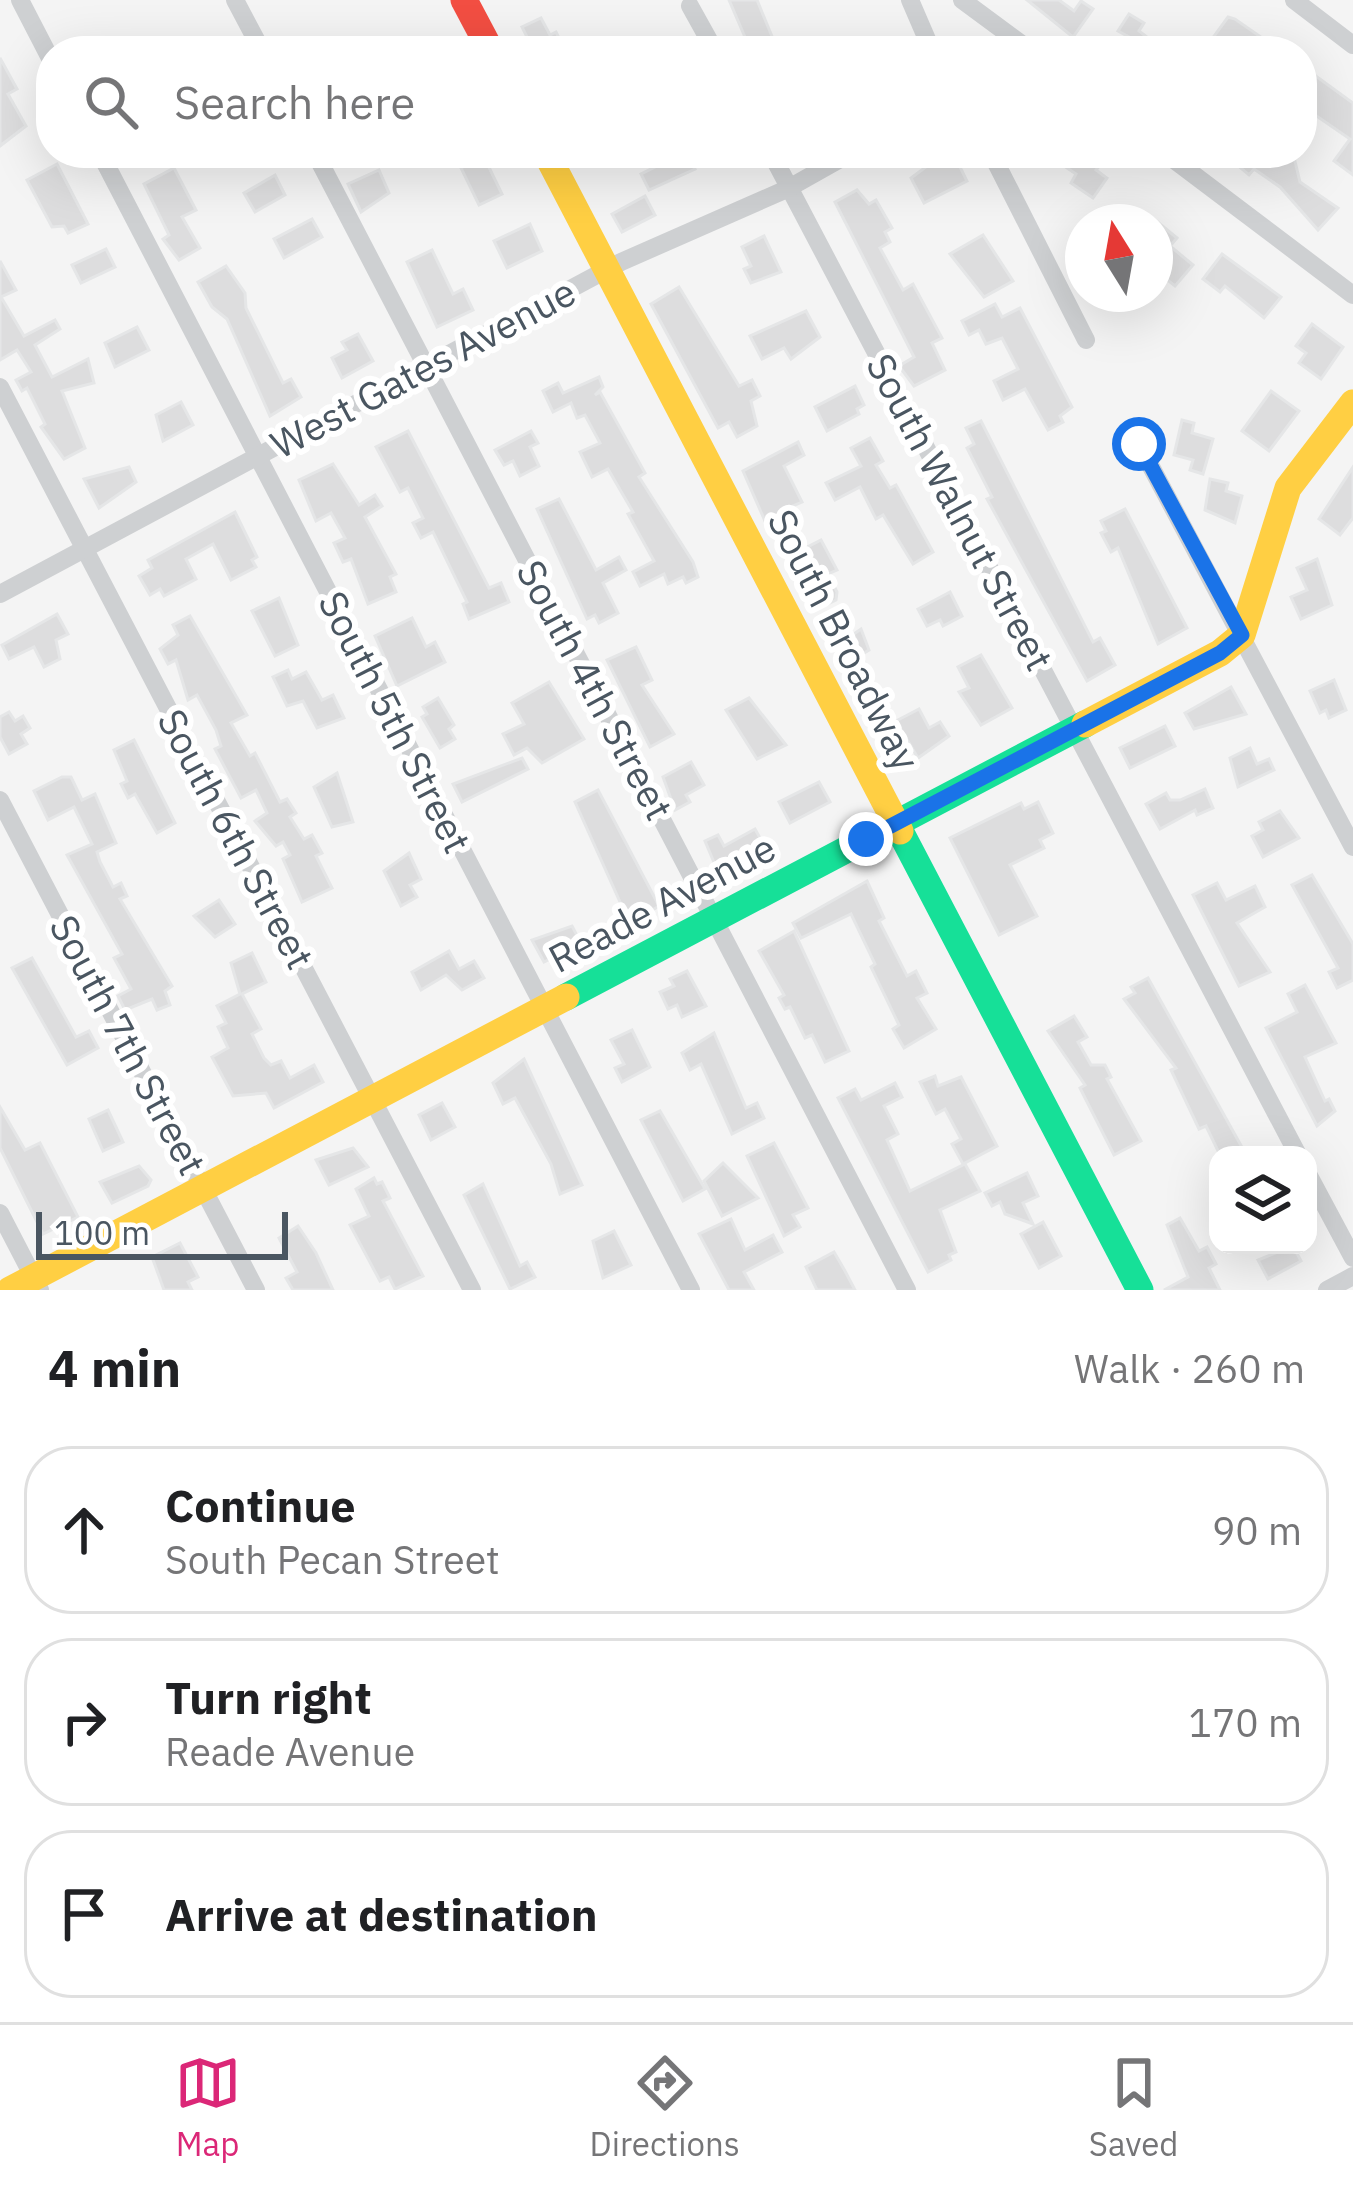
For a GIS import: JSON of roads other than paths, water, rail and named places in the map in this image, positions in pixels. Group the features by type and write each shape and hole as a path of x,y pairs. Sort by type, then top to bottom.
{"street":[{"path":"20,0 39,36"},
{"path":"236,0 254,36"},
{"path":"464,0 483,36"},
{"path":"910,0 926,36"},
{"path":"962,0 1007,36"},
{"path":"1294,0 1353,45"},
{"path":"690,6 707,36"},
{"name":"South 5th Street","path":"108,168 691,1290"},
{"name":"South 4th Street","path":"323,168 908,1290"},
{"name":"South Broadway","path":"553,168 1140,1290"},
{"name":"South Walnut Street","path":"778,168 1293,1146"},
{"name":"West Gates Avenue","path":"0,594 607,269 824,168"},
{"path":"999,168 1086,340"},
{"path":"1185,168 1353,295"},
{"name":"South 6th Street","path":"0,388 472,1290"},
{"path":"1242,635 1288,488 1353,403"},
{"path":"1139,444 1353,848"},
{"name":"Reade Avenue","path":"28,1286 1220,653 1242,635"},
{"name":"South 7th Street","path":"0,800 256,1290"},
{"path":"1317,1191 1353,1258"},
{"path":"0,1213 28,1286"},
{"path":"1327,1290 1353,1276"}]}
